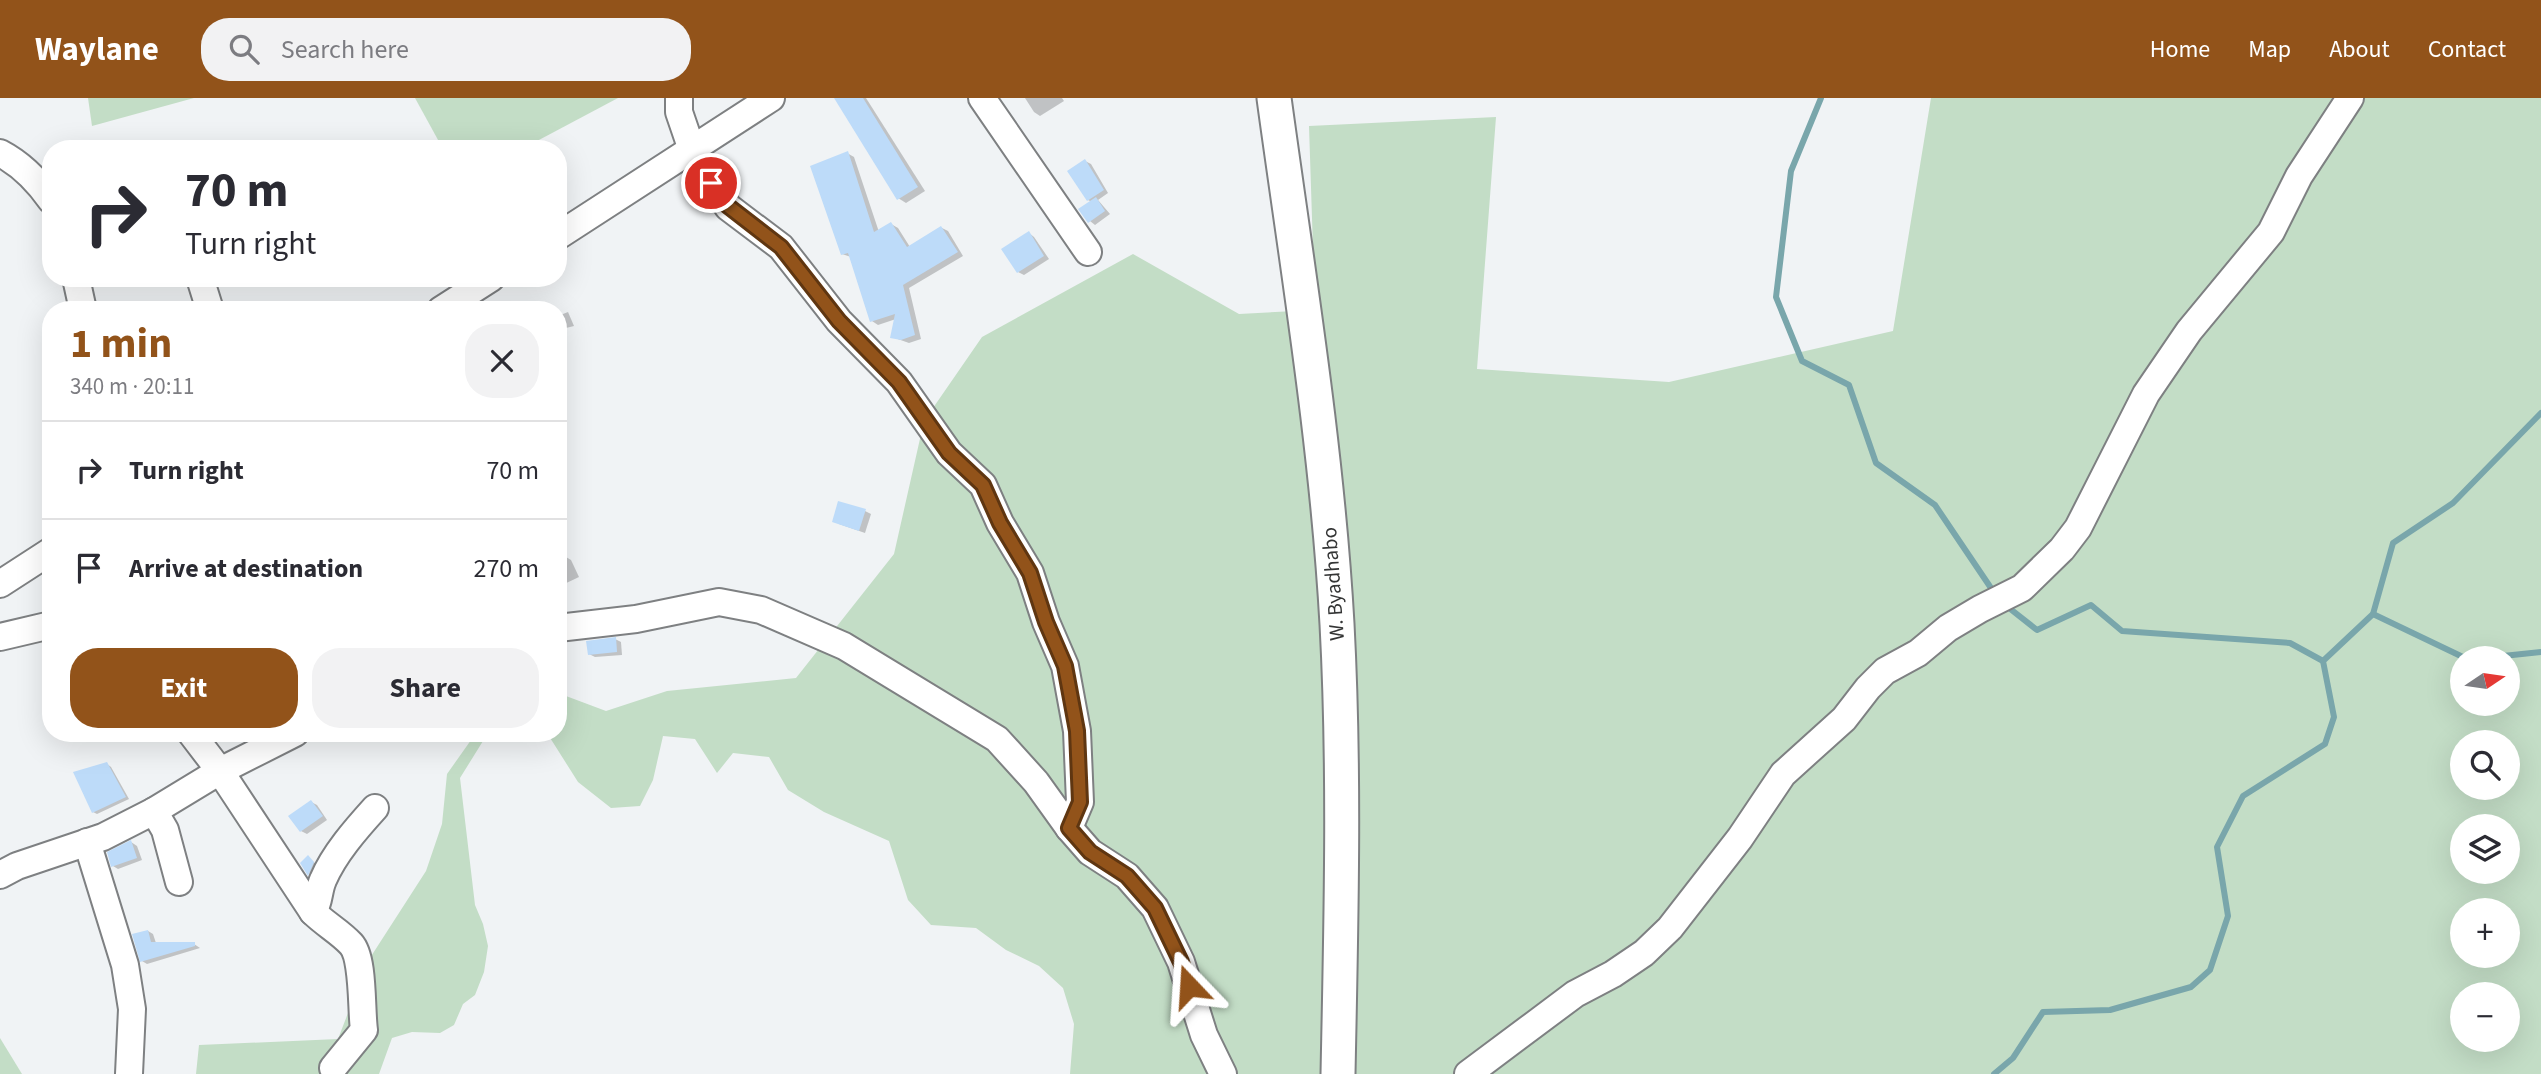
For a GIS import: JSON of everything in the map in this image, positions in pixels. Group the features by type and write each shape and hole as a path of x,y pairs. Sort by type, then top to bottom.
{"main road":[{"name":"W. Byadhabo","path":"1274,98 1321,430 1336,622 1342,746 1338,1074"}],"street":[{"path":"679,98 679,112 692,150 728,206 781,247 839,321 899,382 949,453 983,485 1000,523 1030,573 1046,622 1065,666 1077,731 1080,802 1069,828"},
{"path":"567,230 771,98"},
{"path":"982,98 1088,252"},
{"path":"1468,1074 1575,994 1613,974 1644,953 1670,928 1740,838 1783,774 1844,719 1885,671 1918,653 1948,628 1980,608 2022,588 2062,549 2078,528 2146,394 2196,322 2271,232 2299,176 2350,98"},
{"path":"0,153 16,162 42,187"},
{"path":"455,301 477,287"},
{"path":"0,584 42,557"},
{"path":"567,627 636,618 719,602 761,610 844,646 997,738 1090,852 1127,876 1155,908 1181,962 1204,1035 1223,1074"},
{"path":"0,637 42,627"},
{"path":"198,742 313,912 352,945 358,959 364,1030 333,1068"},
{"path":"0,875 16,866 103,837 277,742"},
{"path":"313,912 320,900 322,881 352,833 374,808"},
{"path":"155,811 165,830 179,882"},
{"path":"87,842 125,965 132,1009 129,1074"}],"green space":[{"path":"88,98 194,98 92,126"},
{"path":"415,98 618,98 539,140 438,140"},
{"path":"1931,98 2541,98 2541,1074 1070,1074 1074,1024 1063,988 1039,966 1006,950 976,928 931,925 908,900 889,841 824,812 788,790 769,757 733,753 717,773 695,739 663,736 653,780 640,806 611,808 578,782 553,742 567,742 567,696 606,711 667,691 796,678 894,554 924,421 982,337 1133,254 1239,314 1315,310 1309,126 1496,117 1477,369 1669,382 1893,331"},
{"path":"470,742 482,742 460,778 475,905 488,946 484,972 475,995 463,1004 454,1025 440,1033 412,1032 392,1038 379,1074 196,1074 199,1045 338,1039 368,961 426,871 442,824 447,774"},
{"path":"0,1038 22,1074 0,1074"}],"building":[{"path":"834,98 863,98 918,187 897,200"},
{"path":"848,151 874,232 891,222 907,247 941,226 958,252 903,285 915,335 901,340 890,338 895,314 870,322 848,253 841,255 810,166"},
{"path":"1085,159 1104,190 1087,201 1067,171"},
{"path":"1096,197 1105,211 1088,223 1078,209"},
{"path":"1029,231 1044,256 1017,273 1001,249"},
{"path":"838,501 866,509 859,531 832,522"},
{"path":"616,637 617,652 588,655 586,641"},
{"path":"107,762 126,797 92,813 73,772"},
{"path":"311,800 323,816 300,832 288,816"},
{"path":"131,840 137,858 111,867 107,852"},
{"path":"308,855 314,862 308,876 300,863"},
{"path":"148,930 151,942 195,942 195,946 140,962 132,934"}],"waterway":[{"path":"1821,98 1791,171 1776,297 1802,361 1849,385 1876,463 1935,505 1995,594"},
{"path":"1994,1074 2013,1058 2043,1012 2110,1010 2191,987 2210,970 2228,916 2217,847 2243,796 2325,744 2334,717 2323,661 2373,614 2393,543 2453,503 2541,413"},
{"path":"2004,604 2037,630 2091,605 2122,631 2290,643 2323,661"},
{"path":"2373,614 2450,651"},
{"path":"2520,654 2541,652"}],"route":[{"path":"711,183 728,206 781,247 839,321 899,382 949,453 983,485 1000,523 1030,573 1046,622 1065,666 1077,731 1080,802 1069,828 1090,852 1127,876 1155,908 1181,962 1189,986"}]}
